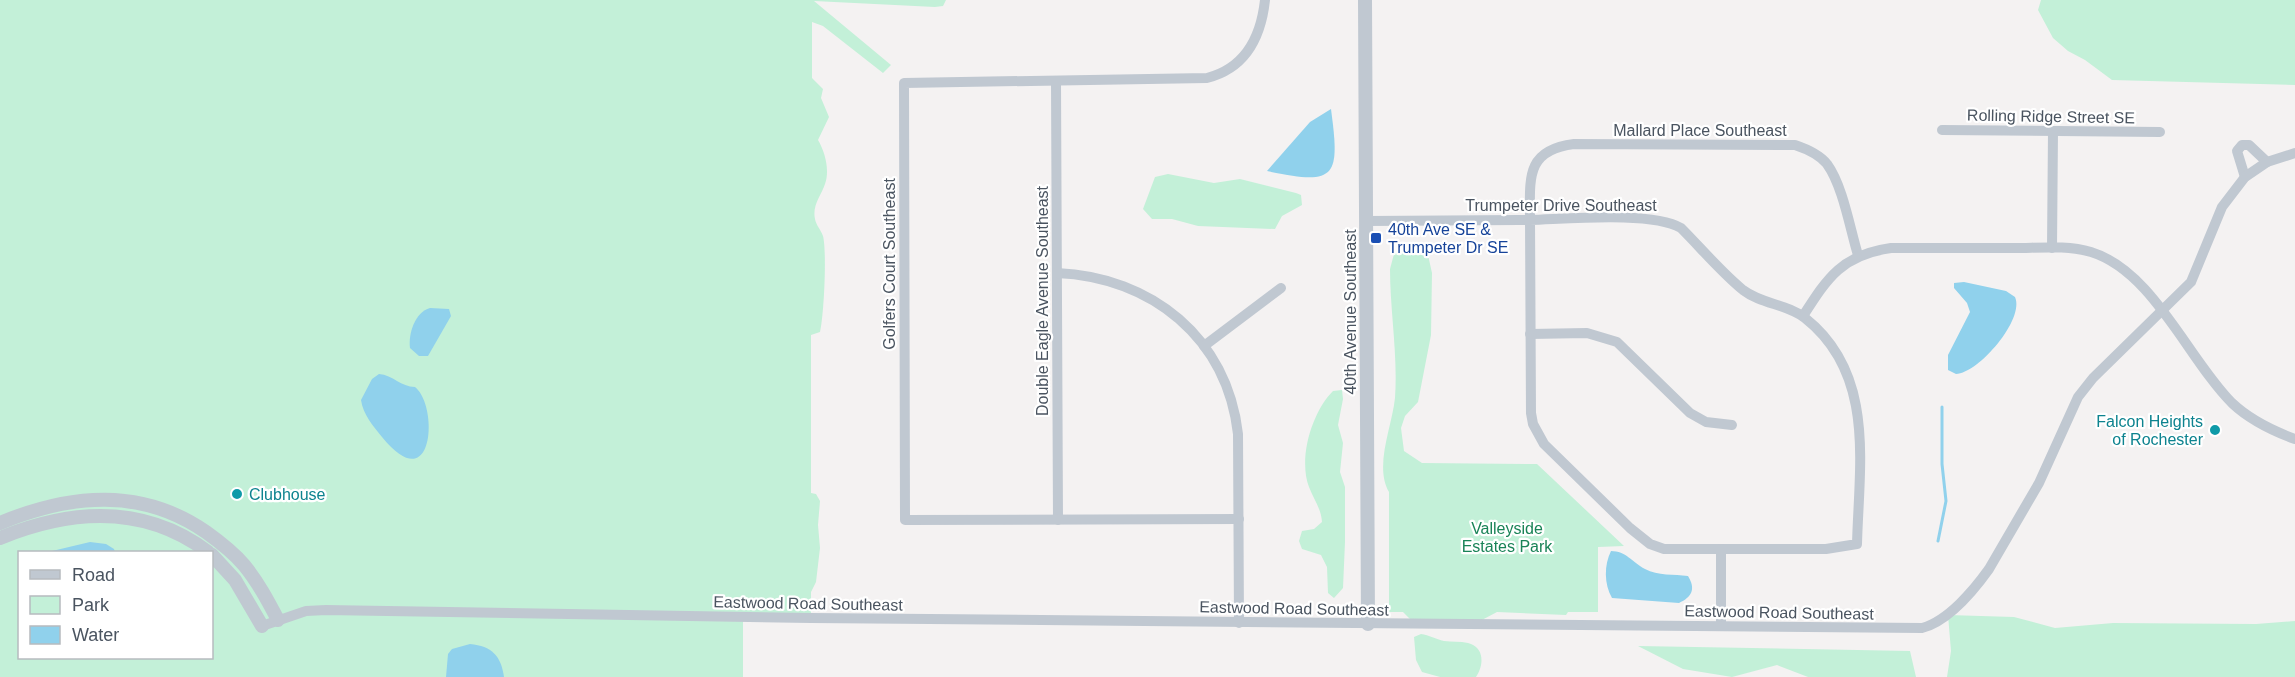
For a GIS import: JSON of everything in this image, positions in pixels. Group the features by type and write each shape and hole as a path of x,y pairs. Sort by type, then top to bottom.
{"street":[{"name":"Golfers Court Southeast","path":"1239,519 905,520 904,83 1184,80 1217,76 1237,64 1254,44 1262,24 1265,0"},
{"name":"40th Avenue Southeast","path":"1365,0 1368,624"},
{"name":"Double Eagle Avenue Southeast","path":"1056,82 1058,520"},
{"name":"Rolling Ridge Street SE","path":"1942,129 2160,132"},
{"path":"2052,248 2053,131"},
{"name":"Mallard Place Southeast","path":"1721,549 1664,549 1650,544 1630,528 1544,444 1533,424 1530,334 1532,171 1544,153 1557,146 1574,144 1795,145 1817,155 1827,164 1835,180 1858,255"},
{"path":"2245,177 2237,158 2237,151 2242,146 2249,145 2267,162"},
{"name":"Eastwood Road Southeast","path":"262,626 306,611 326,610 1239,623 1922,628 1936,621 1979,582 1989,569 2039,483 2080,394 2093,378 2192,282 2222,207 2245,177 2267,162 2295,153"},
{"name":"Trumpeter Drive Southeast","path":"1367,221 1657,219 1669,221 1681,228 1743,290 1803,316 1838,353 1854,391 1860,431 1857,544 1827,549 1721,549"},
{"path":"1803,316 1830,276 1840,266 1858,255 1891,248 2052,248 2092,252 2125,271 2162,310 2200,366 2234,405 2272,430 2295,439"},
{"path":"1057,273 1104,279 1139,291 1181,321 1204,346 1223,378 1234,408 1239,449 1239,623"},
{"path":"1204,346 1281,288"},
{"path":"1530,334 1587,333 1617,342 1690,413 1706,422 1732,425"},
{"path":"0,523 51,505 84,499 125,500 156,507 196,526 233,554 255,579 278,620"},
{"path":"0,538 49,521 98,514 154,525 184,537 205,551"},
{"path":"1721,549 1721,626"},
{"path":"213,557 235,580 262,626"}],"green space":[{"path":"0,0 946,0 943,6 935,7 814,1 891,65 883,73 823,26 812,22 812,78 823,89 821,98 829,117 818,140 825,156 827,173 814,214 824,244 823,312 820,332 811,335 811,493 816,494 820,501 818,525 820,548 816,582 811,592 811,618 743,616 743,677 0,677"},
{"path":"2041,0 2295,0 2295,85 2112,80 2085,60 2068,51 2053,38 2038,10"},
{"path":"1168,174 1214,183 1240,179 1301,195 1302,205 1282,216 1275,229 1198,226 1172,219 1152,219 1143,209 1155,177"},
{"name":"Valleyside Estates Park","path":"1403,248 1417,248 1428,255 1432,273 1431,335 1418,402 1405,416 1401,428 1404,451 1422,463 1537,464 1624,546 1598,547 1598,612 1568,612 1566,615 1497,612 1480,621 1410,619 1403,612 1389,612 1389,492 1383,470 1396,382 1390,269 1394,254"},
{"path":"1342,390 1343,399 1338,425 1343,443 1340,472 1345,487 1345,542 1343,588 1334,598 1328,593 1327,567 1321,555 1302,549 1299,541 1302,531 1314,529 1322,522 1306,475 1306,449 1309,436 1325,400 1333,391"},
{"path":"1948,615 2014,617 2055,628 2113,623 2256,624 2295,621 2295,677 1947,677 1951,651"},
{"path":"1421,634 1444,641 1474,645 1478,648 1481,657 1479,673 1476,677 1440,677 1422,672 1416,660 1414,637"},
{"path":"1638,646 1910,651 1916,677 1808,677 1777,665 1732,677 1683,669"}],"water":[{"path":"1331,109 1335,149 1329,171 1320,176 1308,177 1267,171 1310,122"},
{"path":"1964,282 2006,291 2015,297 2016,307 2007,331 1998,343 1976,365 1956,374 1948,370 1948,355 1970,312 1967,303 1954,288 1954,283"},
{"path":"430,308 449,309 451,316 428,356 419,356 410,348 411,330 420,314"},
{"path":"379,374 415,387 423,397 429,428 427,443 422,454 412,459 399,454 382,437 364,410 361,400 372,379"},
{"path":"90,542 106,544 115,551 52,551"},
{"path":"1611,551 1625,555 1650,571 1688,576 1692,585 1690,595 1679,603 1612,598 1607,587 1606,575"},
{"path":"470,644 484,647 494,653 501,663 504,677 446,677 448,654 452,649"}],"waterway":[{"path":"1938,541 1946,501 1942,464 1942,407"}],"place":[{"name":"40th Ave SE & Trumpeter Dr SE","path":"1376,238"},
{"name":"Falcon Heights of Rochester","path":"2215,430"},
{"name":"Clubhouse","path":"237,494"}]}
